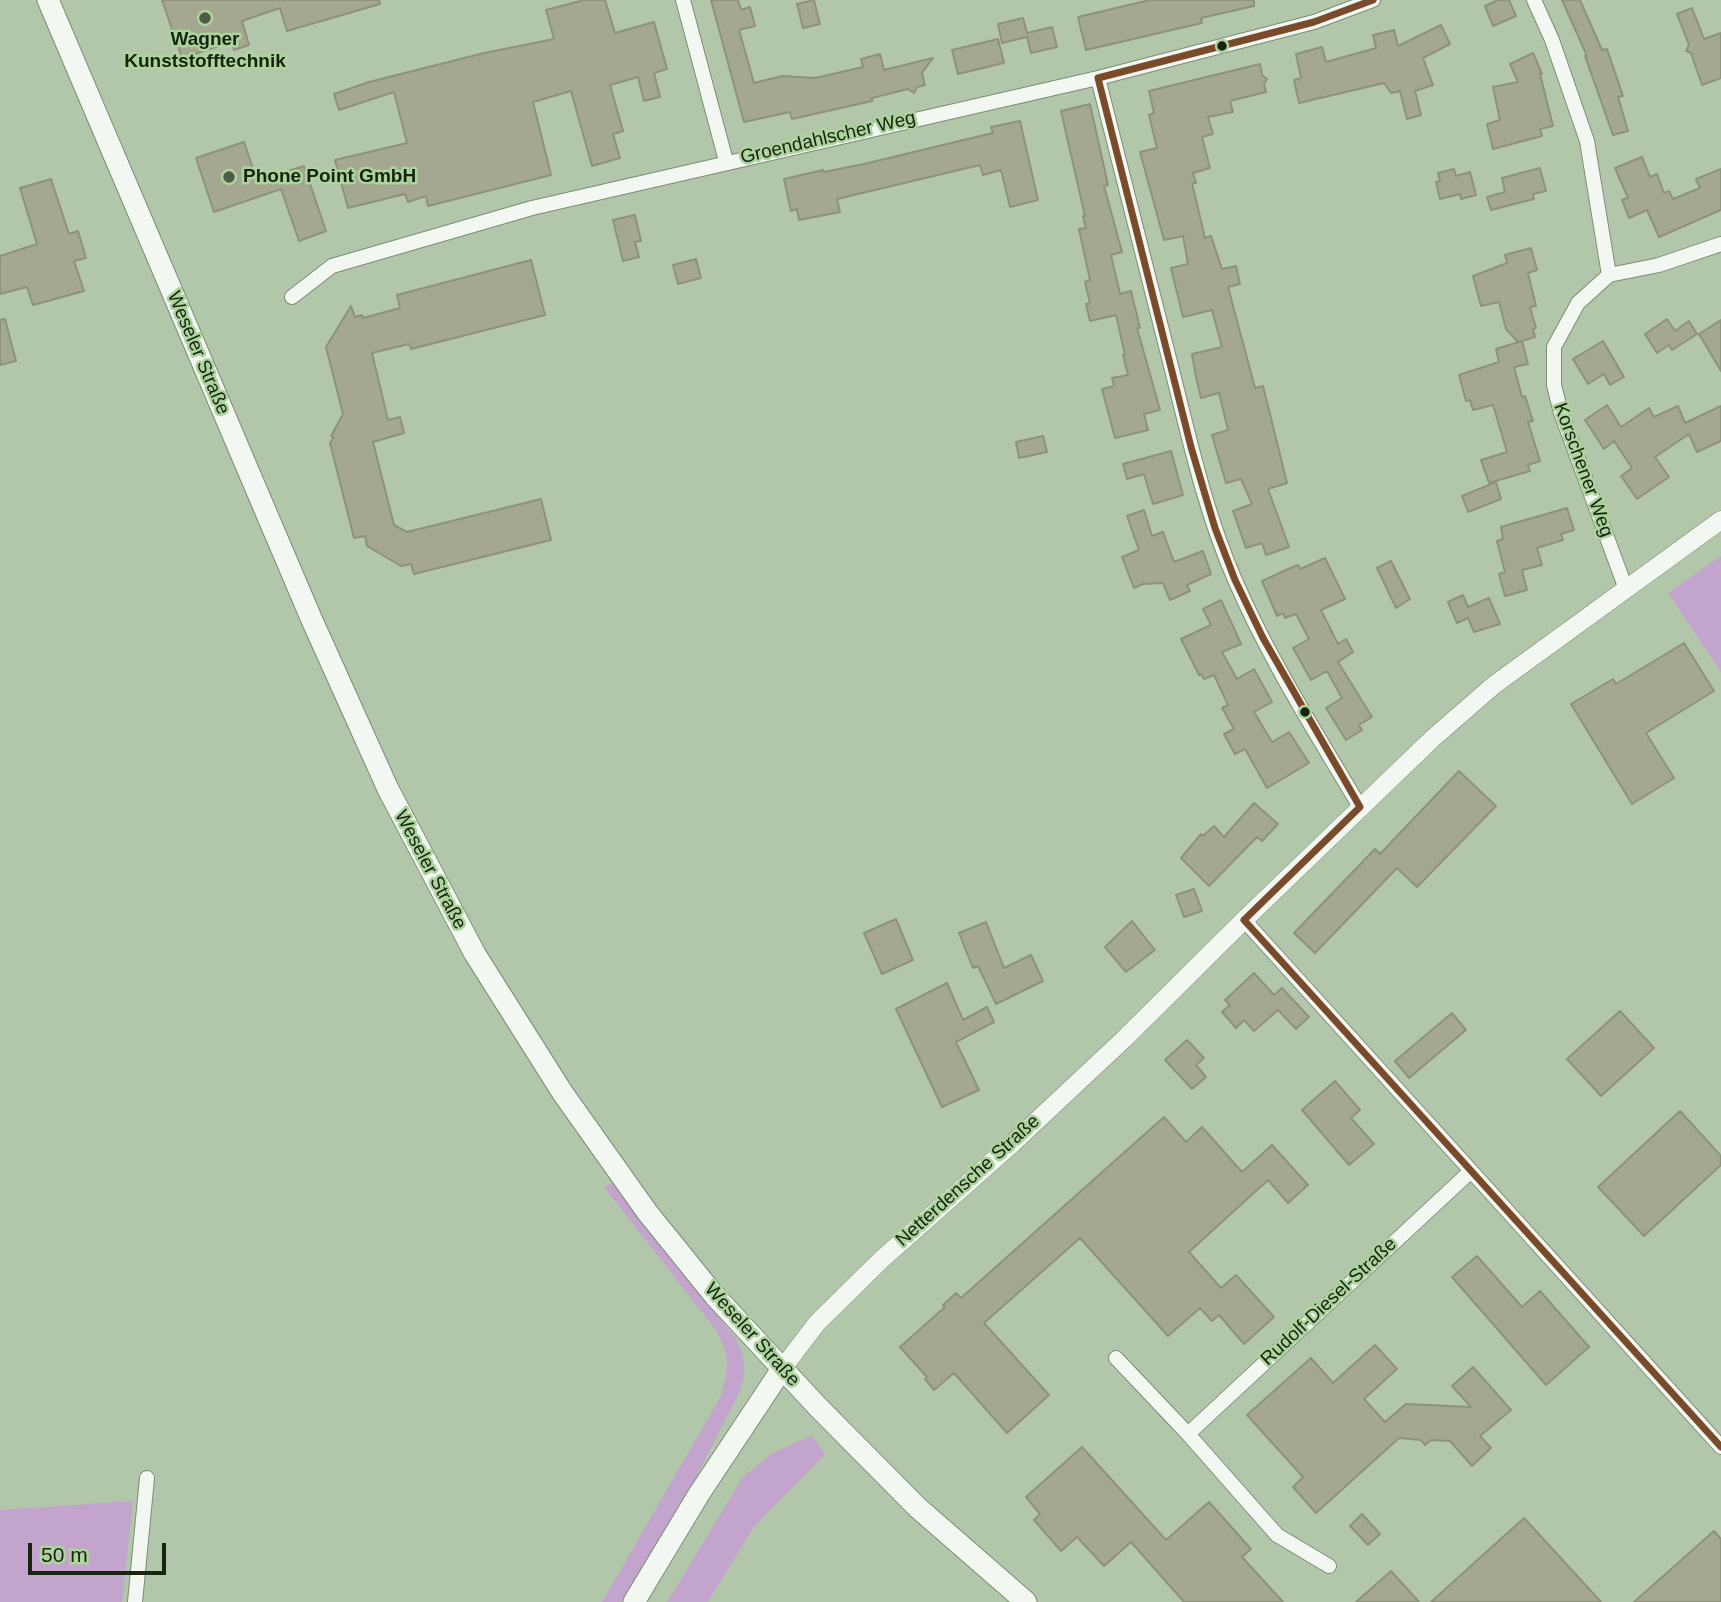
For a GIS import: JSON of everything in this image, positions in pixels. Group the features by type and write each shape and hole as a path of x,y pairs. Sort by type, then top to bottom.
{"main road":[{"name":"Weseler Straße","path":"48,0 311,618 387,789 468,943 562,1092 647,1212 715,1295 782,1369 918,1507 1026,1602"},
{"name":"Netterdensche Straße","path":"634,1602 699,1494 782,1369"}],"street":[{"path":"683,0 726,161"},
{"name":"Groendahlscher Weg","path":"292,297 332,266 532,208 726,161 1098,78 1314,22 1373,0"},
{"path":"1534,0 1552,40 1587,141 1609,275 1659,265 1721,244"},
{"path":"1098,78 1215,527 1234,579 1259,631 1303,713 1360,807"},
{"name":"Korschener Weg","path":"1609,275 1578,303 1554,347 1554,385 1561,413 1626,589"},
{"name":"Netterdensche Straße","path":"782,1369 817,1323 881,1260 1013,1143 1124,1039 1432,739 1494,685 1721,520"},
{"path":"1244,920 1721,1447"},
{"name":"Rudolf-Diesel-Straße","path":"1188,1434 1471,1171"},
{"path":"1116,1358 1188,1434 1277,1535 1329,1566"},
{"path":"135,1602 147,1478"}],"shaded area":[{"path":"1721,556 1721,672 1668,593"},
{"path":"612,1183 736,1339 743,1357 744,1371 737,1397 686,1496 648,1560 621,1602 602,1602 721,1396 727,1362 716,1330 604,1187"},
{"path":"812,1436 825,1454 753,1528 708,1602 667,1602 743,1477 772,1453"},
{"path":"133,1501 122,1602 0,1602 0,1510"}],"building":[{"path":"162,0 379,0 380,4 287,31 280,8 242,21 249,45 234,50 231,42 182,58"},
{"path":"584,0 605,0 615,33 654,22 667,69 654,73 660,97 644,101 638,77 610,85 623,131 613,134 620,158 592,166 571,91 533,102 551,175 428,206 426,196 408,202 405,194 348,208 335,160 407,143 394,92 339,110 334,94 369,82 484,53 554,39 546,10"},
{"path":"711,0 738,0 741,10 750,7 755,26 739,30 754,83 782,76 815,78 863,67 861,59 880,54 884,70 933,58 922,73 925,85 917,87 914,93 908,89 872,98 872,101 792,119 790,112 744,122"},
{"path":"814,0 820,24 803,28 797,4"},
{"path":"1150,0 1254,0 1254,6 1201,18 1202,23 1086,50 1078,17"},
{"path":"1498,0 1509,0 1516,16 1493,26 1485,6"},
{"path":"1562,0 1580,0 1602,50 1607,49 1623,96 1618,97 1628,131 1613,135 1587,56"},
{"path":"1692,8 1704,39 1721,33 1721,78 1702,85 1691,53 1686,51 1689,45 1677,14"},
{"path":"1023,18 1027,33 1052,27 1057,47 1031,53 1027,37 1002,43 998,24"},
{"path":"1441,25 1450,44 1423,58 1433,85 1415,91 1421,115 1407,119 1400,91 1391,93 1384,83 1299,103 1294,80 1301,78 1296,54 1322,47 1326,62 1376,48 1373,35 1394,30 1398,46"},
{"path":"998,39 1004,63 958,74 952,50"},
{"path":"1533,53 1542,74 1553,126 1540,129 1542,136 1493,149 1487,124 1500,120 1493,87 1518,82 1510,64"},
{"path":"1260,64 1262,75 1267,79 1264,84 1266,92 1230,101 1233,112 1208,117 1213,134 1202,137 1210,168 1193,173 1196,183 1192,183 1205,238 1211,236 1222,269 1236,266 1240,284 1228,287 1255,388 1263,386 1287,483 1268,489 1289,547 1266,555 1262,543 1246,548 1233,511 1252,504 1241,479 1226,483 1212,435 1228,430 1219,393 1201,398 1196,377 1192,354 1222,347 1212,310 1183,317 1171,268 1188,264 1183,236 1164,240 1140,152 1157,148 1149,115 1154,113 1149,91"},
{"path":"1090,104 1108,185 1104,186 1122,252 1111,255 1120,294 1131,291 1140,328 1137,328 1160,410 1144,414 1148,430 1115,438 1102,389 1114,386 1112,378 1128,375 1125,355 1116,315 1090,321 1086,304 1090,303 1085,282 1090,280 1079,229 1086,228 1085,216 1061,111"},
{"path":"1020,121 1038,200 1010,207 1001,170 983,175 980,165 837,199 840,212 799,220 797,209 791,211 784,179 864,164 993,133 991,127"},
{"path":"244,142 257,181 304,166 326,231 299,241 281,189 214,212 196,158"},
{"path":"1642,157 1650,177 1657,174 1664,193 1669,191 1673,199 1700,188 1696,179 1721,169 1721,210 1659,237 1647,210 1629,218 1622,200 1628,198 1615,168"},
{"path":"1540,168 1546,191 1533,194 1534,199 1491,210 1487,197 1505,192 1502,178"},
{"path":"1454,169 1456,176 1470,172 1476,195 1461,199 1460,194 1440,199 1436,182 1440,181 1438,173"},
{"path":"51,179 69,234 78,231 86,258 74,261 84,291 33,305 27,287 0,294 0,256 37,244 20,188"},
{"path":"635,215 641,241 635,242 639,257 623,261 613,220"},
{"path":"1531,248 1537,270 1528,273 1536,306 1530,307 1536,328 1533,329 1535,337 1518,342 1506,329 1499,302 1481,306 1473,276 1507,263 1505,255"},
{"path":"696,259 701,278 678,284 673,265"},
{"path":"531,260 545,315 411,349 409,344 372,353 388,420 400,417 404,433 373,442 394,525 407,532 541,499 551,540 414,574 411,564 401,566 367,546 365,536 354,538 330,443 343,414 326,347 351,306 355,317 362,315 363,318 400,308 397,295"},
{"path":"5,319 16,361 0,365 0,320"},
{"path":"1667,319 1675,331 1689,321 1697,334 1672,350 1669,345 1657,353 1645,334"},
{"path":"1721,320 1721,371 1699,334"},
{"path":"1522,341 1528,364 1514,367 1522,397 1525,396 1533,421 1528,422 1540,461 1528,465 1530,471 1489,483 1481,460 1507,452 1493,405 1473,410 1470,400 1466,401 1459,375 1499,362 1496,349"},
{"path":"1603,341 1624,377 1610,385 1604,374 1588,384 1573,359"},
{"path":"1607,405 1621,427 1649,408 1654,417 1678,406 1685,423 1721,406 1721,441 1697,452 1689,434 1655,457 1669,477 1637,499 1621,476 1632,468 1614,441 1604,449 1585,420"},
{"path":"1043,436 1047,452 1019,458 1016,442"},
{"path":"1171,451 1183,495 1153,504 1144,474 1127,479 1123,464"},
{"path":"1496,482 1501,499 1468,512 1462,496"},
{"path":"1567,508 1574,530 1561,534 1563,540 1537,548 1542,565 1522,570 1527,590 1505,596 1499,574 1505,572 1497,541 1503,539 1501,527"},
{"path":"1144,510 1152,536 1163,532 1174,562 1203,551 1211,574 1187,585 1190,591 1170,600 1163,583 1143,584 1134,588 1122,557 1139,550 1127,516"},
{"path":"1325,558 1345,599 1321,610 1338,644 1346,639 1353,652 1338,662 1372,717 1359,725 1362,730 1346,740 1326,708 1342,698 1327,671 1311,680 1293,648 1309,639 1296,614 1285,618 1283,613 1277,616 1262,581 1295,566 1298,565 1300,569"},
{"path":"1391,561 1410,599 1396,608 1377,568"},
{"path":"1463,595 1468,607 1489,598 1500,624 1474,632 1468,618 1457,623 1448,602"},
{"path":"1221,600 1241,644 1222,652 1237,679 1254,669 1272,702 1254,712 1272,742 1289,732 1309,763 1267,788 1245,749 1235,754 1224,734 1234,729 1222,708 1228,705 1214,675 1204,679 1199,675 1181,639 1211,625 1203,609"},
{"path":"1684,643 1714,691 1646,733 1674,778 1632,804 1571,704 1613,679 1616,684"},
{"path":"1459,771 1496,806 1417,887 1397,868 1315,953 1294,933 1375,849 1380,854"},
{"path":"1254,803 1278,824 1262,841 1257,837 1209,886 1181,858 1201,834 1203,836 1214,826 1224,837"},
{"path":"1194,889 1202,911 1184,917 1176,895"},
{"path":"896,919 913,960 882,974 864,933"},
{"path":"1132,921 1155,950 1126,972 1105,947"},
{"path":"986,922 1004,968 1031,955 1043,981 996,1004 978,966 973,968 959,933"},
{"path":"1254,973 1274,995 1282,988 1309,1017 1296,1029 1278,1010 1254,1031 1244,1020 1236,1028 1222,1012 1230,1005 1225,1000"},
{"path":"947,983 963,1020 987,1007 994,1022 956,1042 979,1090 942,1107 896,1009"},
{"path":"1620,1011 1654,1048 1601,1096 1567,1059"},
{"path":"1452,1013 1466,1030 1409,1078 1395,1061"},
{"path":"1187,1040 1204,1058 1196,1065 1206,1077 1192,1089 1165,1060"},
{"path":"1335,1081 1360,1110 1351,1118 1374,1144 1349,1165 1302,1110"},
{"path":"1680,1111 1721,1156 1721,1165 1644,1236 1598,1187"},
{"path":"1164,1117 1186,1142 1202,1127 1242,1172 1272,1145 1308,1185 1288,1203 1268,1180 1189,1252 1221,1288 1236,1275 1274,1317 1244,1344 1219,1315 1212,1321 1200,1308 1168,1336 1080,1238 984,1323 1049,1395 1007,1433 954,1373 934,1390 925,1379 927,1377 900,1347 945,1307 943,1305 956,1293 961,1298"},
{"path":"1477,1256 1522,1307 1540,1291 1589,1347 1546,1385 1452,1277"},
{"path":"1375,1345 1397,1369 1364,1399 1385,1422 1406,1404 1471,1407 1452,1386 1473,1367 1511,1410 1480,1436 1491,1448 1472,1466 1450,1441 1431,1440 1425,1445 1421,1440 1399,1438 1316,1513 1293,1487 1303,1477 1247,1415 1311,1358 1333,1383"},
{"path":"1082,1447 1166,1540 1209,1502 1251,1549 1242,1557 1283,1602 1184,1602 1131,1542 1104,1566 1077,1537 1061,1551 1034,1520 1040,1514 1026,1497"},
{"path":"1362,1514 1380,1534 1368,1545 1350,1526"},
{"path":"1524,1518 1601,1602 1431,1602"},
{"path":"1714,1531 1721,1539 1721,1602 1634,1602"},
{"path":"1391,1571 1419,1602 1356,1602"}],"transit line":[{"path":"1373,0 1314,22 1098,78 1191,447 1215,528 1235,580 1263,638 1360,807 1244,920 1721,1447"}],"place":[{"name":"Wagner Kunststofftechnik","path":"205,18"},
{"name":"Phone Point GmbH","path":"229,177"}]}
